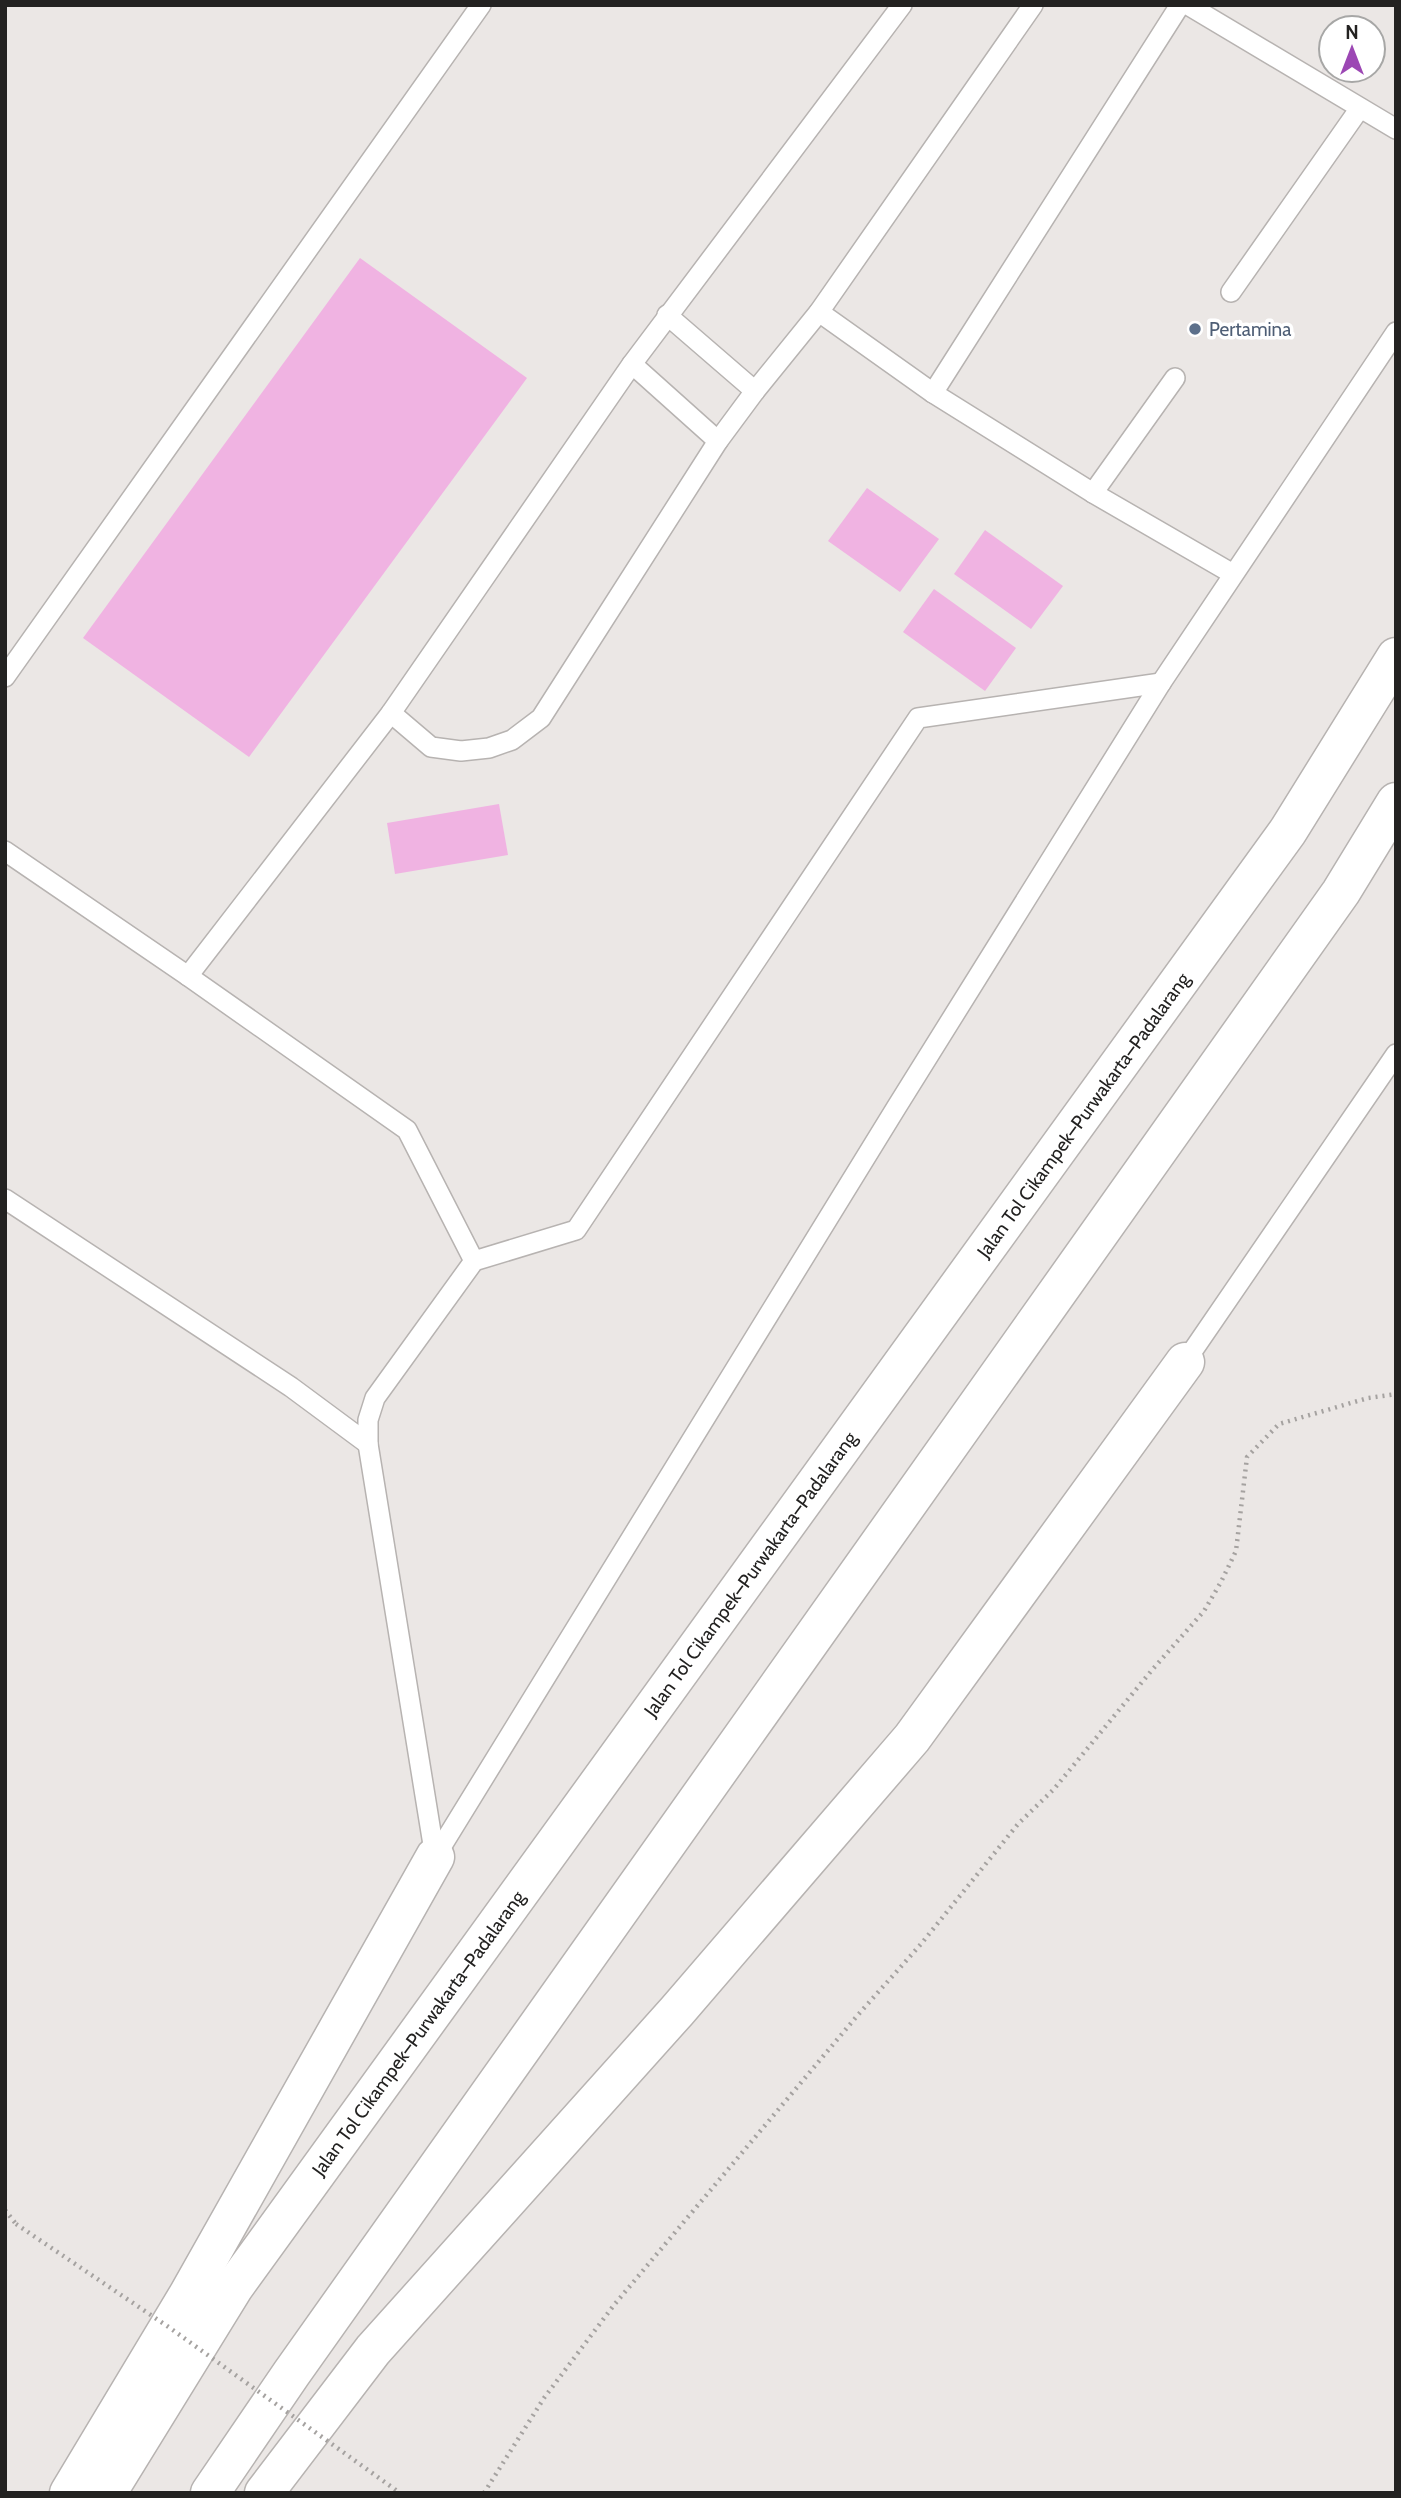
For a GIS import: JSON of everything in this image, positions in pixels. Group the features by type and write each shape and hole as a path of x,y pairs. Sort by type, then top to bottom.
{"highway":[{"name":"Jalan Tol Cikampek–Purwakarta–Padalarang","path":"107,2493 234,2287 1280,843 1396,657"},
{"path":"210,2493 290,2374 1341,892 1396,802"},
{"path":"264,2493 373,2350 677,2011 912,1738 1185,1362"},
{"path":"69,2493 188,2295 435,1857"}],"lane":[{"path":"5,677 481,5"},
{"path":"188,976 391,713 667,315 902,5"},
{"path":"391,713 431,747 461,751 489,748 512,740 541,718 718,441 819,312 1033,5"},
{"path":"933,393 1180,5"},
{"path":"1188,5 1396,129"},
{"path":"1231,292 1360,108"},
{"path":"819,312 933,393 1093,493 1233,574"},
{"path":"667,315 755,391"},
{"path":"435,1857 895,1108 1161,683 1396,332"},
{"path":"632,364 718,441"},
{"path":"1093,493 1175,378"},
{"path":"435,1857 368,1444 368,1420 374,1398 474,1261 576,1230 918,718 1161,683"},
{"path":"5,851 407,1130 474,1261"},
{"path":"1185,1362 1396,1054"},
{"path":"5,1199 290,1387 368,1444"}],"path":[{"path":"484,2493 544,2398 614,2305 857,2016 921,1944 1018,1824 1054,1789 1204,1611 1236,1551 1247,1457 1279,1424 1368,1398 1396,1394"},
{"path":"5,2210 16,2224 170,2328 400,2493"}],"building":[{"path":"360,258 527,378 249,757 83,638"},
{"path":"867,488 939,539 900,592 828,541"},
{"path":"985,530 1063,586 1031,629 954,574"},
{"path":"934,589 1016,648 985,691 903,632"},
{"path":"499,804 508,855 395,874 387,823"}],"place":[{"name":"Pertamina","path":"1195,329"}]}
